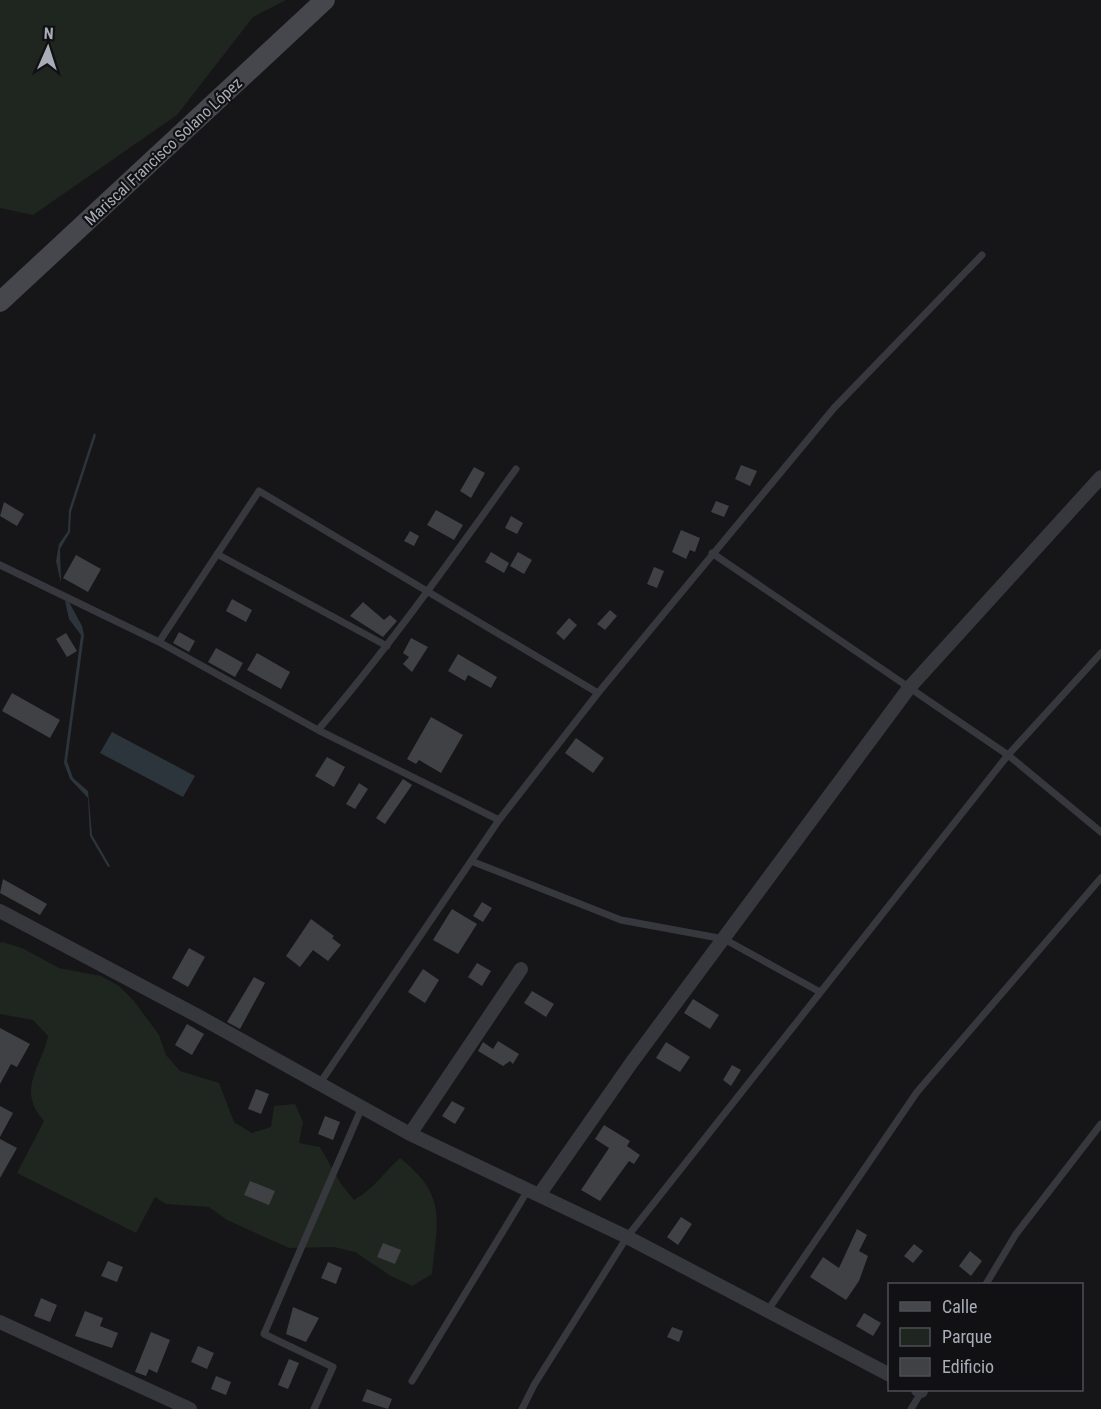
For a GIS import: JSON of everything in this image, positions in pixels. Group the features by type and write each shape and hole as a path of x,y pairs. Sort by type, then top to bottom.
{"main road":[{"name":"Mariscal Francisco Solano López","path":"0,302 325,0"}],"street":[{"path":"534,1192 909,688 1101,477"},
{"path":"0,911 410,1134 627,1238 888,1374"},
{"path":"410,1134 521,969"},
{"path":"0,1322 188,1409"}],"lane":[{"path":"320,1083 499,820 598,693 834,408 982,255"},
{"path":"318,730 428,592 516,469"},
{"path":"159,642 259,491 598,693"},
{"path":"712,553 1008,755 1101,832"},
{"path":"217,554 387,646"},
{"path":"0,565 159,642 318,730 499,820"},
{"path":"522,1409 534,1385 627,1238 1008,755 1101,653"},
{"path":"471,861 621,920 724,939 820,992"},
{"path":"768,1310 916,1092 1101,878"},
{"path":"314,1409 333,1367 264,1334 362,1107"},
{"path":"987,1283 1016,1234 1101,1124"},
{"path":"412,1381 534,1192"},
{"path":"911,1409 920,1391"}],"green space":[{"path":"0,0 286,0 253,17 177,115 33,215 0,208"},
{"path":"0,943 22,948 59,968 101,976 119,986 134,1001 159,1035 166,1055 180,1071 219,1083 234,1122 252,1133 271,1127 274,1106 295,1104 303,1122 299,1143 320,1147 341,1184 354,1200 373,1186 400,1158 426,1185 433,1197 437,1224 432,1274 412,1286 391,1276 355,1252 334,1247 289,1248 227,1220 209,1207 166,1204 155,1197 136,1233 17,1173 44,1121 36,1110 31,1089 48,1036 33,1020 0,1014"}],"shaded area":[{"path":"94,433 96,435 71,512 70,532 60,549 61,583 56,561 59,544 68,531 69,510"},
{"path":"65,601 69,602 82,626 84,635 67,761 73,778 88,791 92,835 110,866 108,867 90,836 88,798 70,779 64,763 81,635 69,619"},
{"path":"112,732 195,776 183,797 100,753"}],"building":[{"path":"741,465 757,471 750,486 735,479"},
{"path":"474,467 485,473 471,498 460,491"},
{"path":"716,501 729,506 724,517 711,512"},
{"path":"4,502 24,514 17,526 0,516"},
{"path":"436,510 463,525 454,540 427,525"},
{"path":"511,516 523,523 517,534 505,528"},
{"path":"681,530 700,538 695,552 690,550 686,559 672,552"},
{"path":"410,531 419,536 414,546 404,541"},
{"path":"491,552 509,563 504,573 485,562"},
{"path":"518,552 532,560 524,574 510,566"},
{"path":"76,555 101,569 88,592 63,578"},
{"path":"654,567 664,571 657,588 647,584"},
{"path":"232,599 252,610 246,622 226,611"},
{"path":"363,602 384,620 390,615 397,621 383,637 350,616"},
{"path":"610,610 617,616 605,630 597,624"},
{"path":"569,618 577,625 564,640 556,633"},
{"path":"179,632 195,641 189,652 173,643"},
{"path":"66,633 77,651 67,657 56,639"},
{"path":"411,638 428,647 412,672 403,664 409,657 403,653"},
{"path":"216,648 243,663 235,677 208,662"},
{"path":"257,653 290,672 281,689 247,670"},
{"path":"458,654 497,677 491,688 468,675 465,681 448,671"},
{"path":"12,693 60,720 50,738 2,711"},
{"path":"431,717 463,735 441,773 419,760 416,764 407,759"},
{"path":"576,738 604,758 593,773 565,753"},
{"path":"327,757 345,767 334,787 315,776"},
{"path":"403,779 412,785 385,824 376,818"},
{"path":"359,783 368,789 355,809 346,804"},
{"path":"3,879 47,904 40,915 0,893"},
{"path":"482,902 492,908 483,922 473,916"},
{"path":"452,909 477,924 458,954 433,940"},
{"path":"311,919 334,936 332,938 341,945 328,961 313,950 300,967 286,956"},
{"path":"189,948 205,957 188,987 172,978"},
{"path":"477,963 491,971 482,986 468,977"},
{"path":"423,969 439,980 425,1003 408,992"},
{"path":"254,977 265,983 240,1029 227,1022"},
{"path":"532,991 554,1004 546,1017 524,1003"},
{"path":"693,999 719,1015 710,1029 684,1013"},
{"path":"187,1024 204,1034 192,1055 175,1045"},
{"path":"0,1028 30,1044 17,1067 11,1064 0,1084"},
{"path":"498,1041 519,1054 513,1064 510,1061 503,1066 478,1051 483,1042 493,1049"},
{"path":"666,1042 690,1057 680,1072 656,1058"},
{"path":"732,1065 741,1070 731,1086 723,1080"},
{"path":"256,1089 269,1094 261,1114 248,1109"},
{"path":"452,1101 465,1108 455,1124 442,1116"},
{"path":"0,1106 13,1113 0,1137"},
{"path":"325,1116 340,1122 333,1140 318,1134"},
{"path":"604,1125 630,1141 627,1146 640,1155 634,1164 629,1161 600,1201 581,1190 609,1148 595,1139"},
{"path":"0,1139 17,1148 0,1178"},
{"path":"250,1181 275,1191 269,1205 244,1195"},
{"path":"681,1217 692,1224 678,1245 667,1237"},
{"path":"857,1229 867,1235 859,1251 868,1256 859,1281 846,1300 810,1277 823,1257 839,1268"},
{"path":"383,1243 401,1250 395,1264 377,1257"},
{"path":"914,1244 923,1251 913,1263 904,1256"},
{"path":"970,1251 982,1261 971,1276 959,1266"},
{"path":"108,1261 123,1267 117,1282 101,1276"},
{"path":"328,1262 342,1268 336,1284 321,1278"},
{"path":"41,1298 57,1305 50,1322 34,1316"},
{"path":"293,1307 319,1318 306,1342 286,1334"},
{"path":"85,1311 103,1318 100,1326 118,1333 112,1348 75,1336"},
{"path":"864,1313 881,1323 873,1336 856,1326"},
{"path":"672,1327 683,1331 679,1342 667,1337"},
{"path":"151,1332 170,1340 157,1373 149,1369 146,1376 135,1372"},
{"path":"198,1346 214,1353 207,1369 191,1362"},
{"path":"289,1359 299,1363 288,1389 278,1385"},
{"path":"216,1376 231,1382 226,1395 211,1389"},
{"path":"367,1389 392,1399 388,1409 362,1401"}]}
